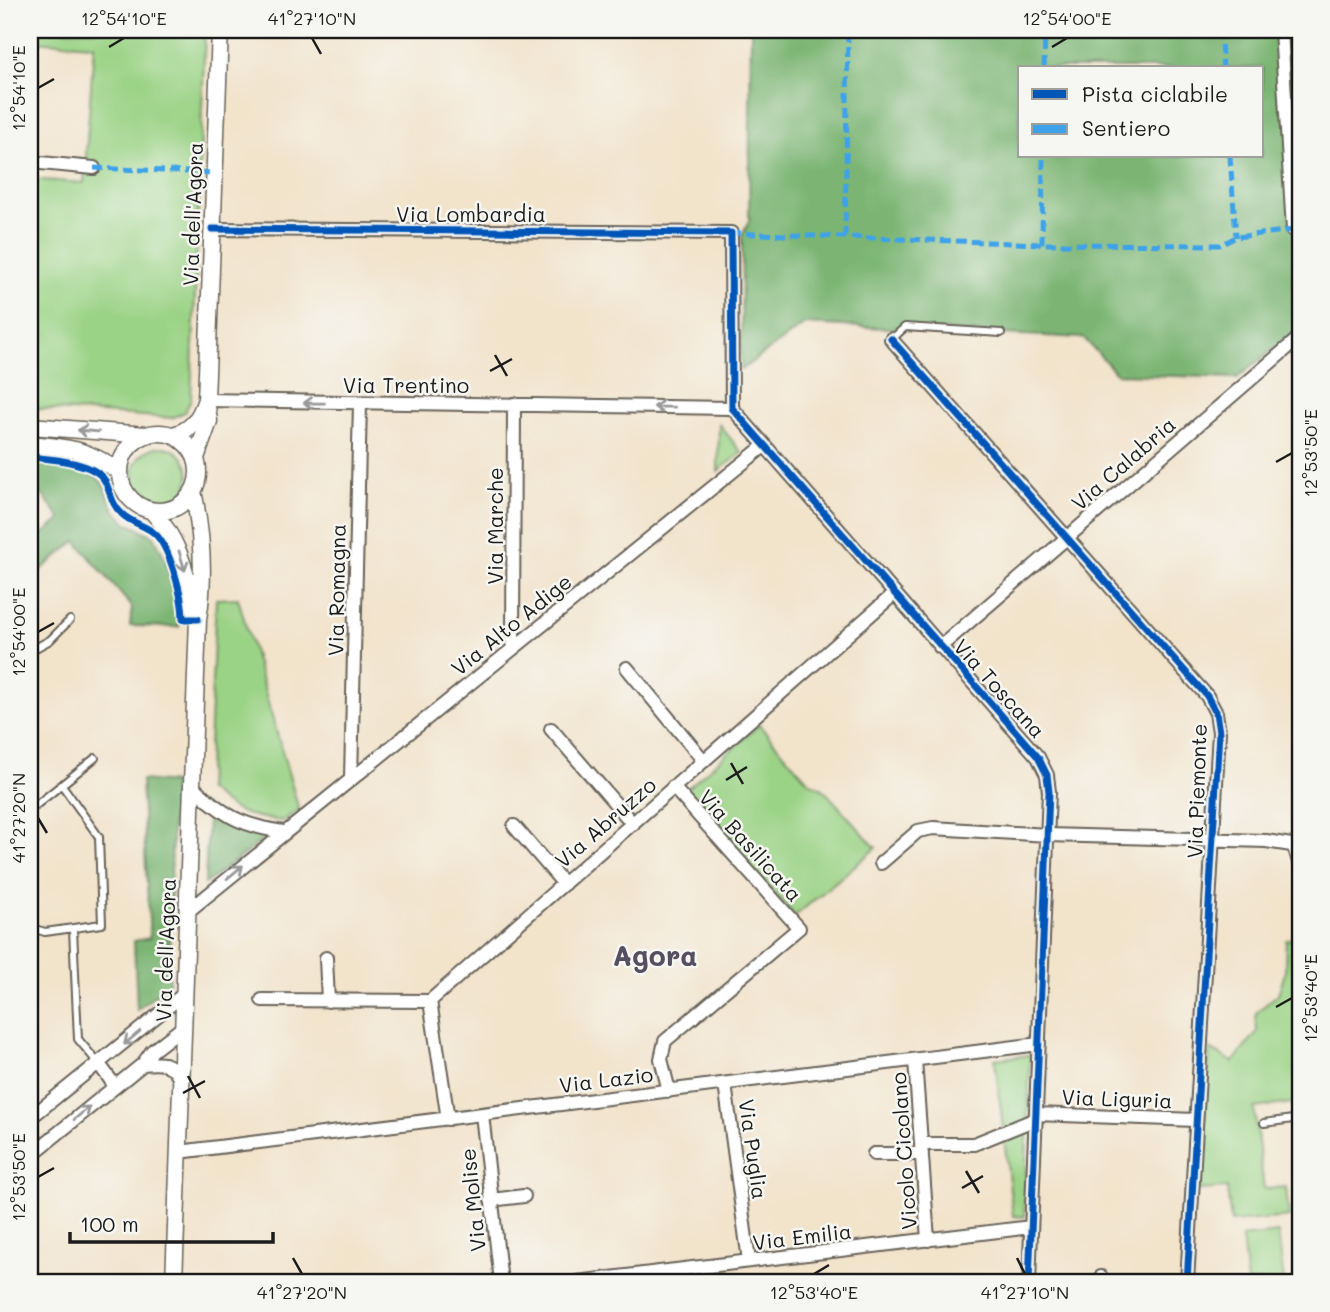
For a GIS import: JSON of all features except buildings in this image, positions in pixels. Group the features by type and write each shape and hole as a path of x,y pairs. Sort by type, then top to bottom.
{"street":[{"name":"Via dell'Agora","path":"174,1282 198,619 202,594 200,534 194,491 198,469 196,458 209,421 206,400 220,30"},
{"path":"1281,30 1293,230 1300,229"},
{"path":"30,161 94,168"},
{"name":"Via Lombardia","path":"212,229 731,233 732,408"},
{"name":"Via Calabria","path":"940,647 1300,337"},
{"name":"Via Piemonte","path":"891,339 1068,536 1207,696 1214,709 1219,728 1187,1282"},
{"path":"30,444 74,448 120,472 122,460 135,441 155,433 173,435 183,432 200,416 206,400"},
{"name":"Via Trentino","path":"206,400 732,408"},
{"name":"Via Romagna","path":"351,778 360,404"},
{"name":"Via Marche","path":"513,648 514,404"},
{"name":"Via Toscana","path":"732,408 1043,765 1049,787 1048,835 1029,1282"},
{"path":"30,426 146,435"},
{"path":"173,435 190,448 196,458"},
{"name":"Via Alto Adige","path":"187,912 764,446"},
{"name":"Via dell'Agora","path":"120,472 122,486 130,497 140,506 152,511 172,536 180,552 198,619"},
{"path":"152,511 176,507 186,501 194,491"},
{"path":"172,536 200,534"},
{"name":"Via Abruzzo","path":"430,1001 894,594"},
{"path":"627,668 704,761"},
{"path":"551,729 632,824"},
{"path":"192,786 230,818 253,827 283,832"},
{"name":"Via Basilicata","path":"669,1091 661,1059 665,1041 799,928 673,788"},
{"path":"514,826 564,884"},
{"path":"881,863 918,831 928,828 1048,835 1272,842 1299,849"},
{"path":"326,958 328,1001"},
{"path":"30,1118 184,994"},
{"path":"262,1000 430,1001 448,1119"},
{"path":"30,1156 143,1064 152,1051 183,1027"},
{"name":"Via Lazio","path":"179,1152 1039,1044"},
{"name":"Vicolo Cicolano","path":"915,1060 928,1240"},
{"path":"143,1064 166,1063 174,1068 181,1086"},
{"path":"99,1064 115,1086"},
{"name":"Via Puglia","path":"725,1084 750,1261"},
{"name":"Via Molise","path":"482,1114 501,1282"},
{"path":"874,1154 974,1144 1036,1117"},
{"name":"Via Liguria","path":"1036,1117 1196,1119"},
{"path":"491,1200 524,1196"},
{"name":"Via Emilia","path":"577,1282 675,1276 750,1261 1031,1227"}],"lane":[{"path":"891,339 905,327 1001,333"},
{"path":"30,651 50,640 69,620"},
{"path":"30,810 95,758"},
{"path":"31,928 45,932 102,924 99,836 62,785"},
{"path":"73,929 78,1039 99,1064"},
{"path":"1264,1123 1300,1118"}],"green space":[{"path":"30,30 205,30 191,399 185,412 172,418 30,408 30,179 84,183 94,45 30,41"},
{"path":"751,30 1288,30 1300,163 1300,328 1237,378 1117,374 1084,338 805,324 741,370 742,236 749,221"},
{"path":"719,424 742,453 718,471"},
{"path":"161,447 172,449 181,455 187,464 187,486 181,495 172,501 161,503 150,501 141,495 135,486 133,475 135,464 141,455 150,449"},
{"path":"30,461 73,465 95,476 103,483 114,510 127,523 154,536 166,561 180,609 179,627 130,626 132,607 76,541 30,579 30,545 61,519 38,489 30,489"},
{"path":"238,598 299,810 282,821 242,812 226,804 207,789 216,599"},
{"path":"759,725 809,782 823,789 876,848 795,916 683,792"},
{"path":"141,780 173,783 169,984 137,1010 134,941 150,938"},
{"path":"208,815 236,831 268,836 205,884"},
{"path":"1298,936 1300,1102 1254,1108 1264,1189 1286,1187 1289,1217 1231,1222 1227,1188 1199,1190 1210,1049 1233,1062 1257,1032 1256,1013 1278,994 1285,973 1286,940"},
{"path":"1030,1055 1024,1217 1013,1216 995,1059"},
{"path":"1278,1233 1284,1282 1247,1282 1242,1237"}],"marked path":[{"path":"845,237 848,30"},
{"path":"1044,66 1045,30"},
{"path":"1220,30 1223,66"},
{"path":"1042,244 1043,158"},
{"path":"1230,158 1236,237"},
{"path":"94,168 214,173"},
{"path":"731,233 1042,244 1220,245 1236,237 1293,230"}],"cycle path":[{"path":"212,229 731,233 732,408 1038,757 1047,775 1049,792 1029,1282"},
{"path":"891,339 1207,696 1216,713 1219,732 1187,1282"},
{"path":"30,457 70,462 99,474 118,510 130,520 150,530 160,540 174,573 183,619 198,619"}],"district":[{"name":"Agora","path":"655,955"}]}
